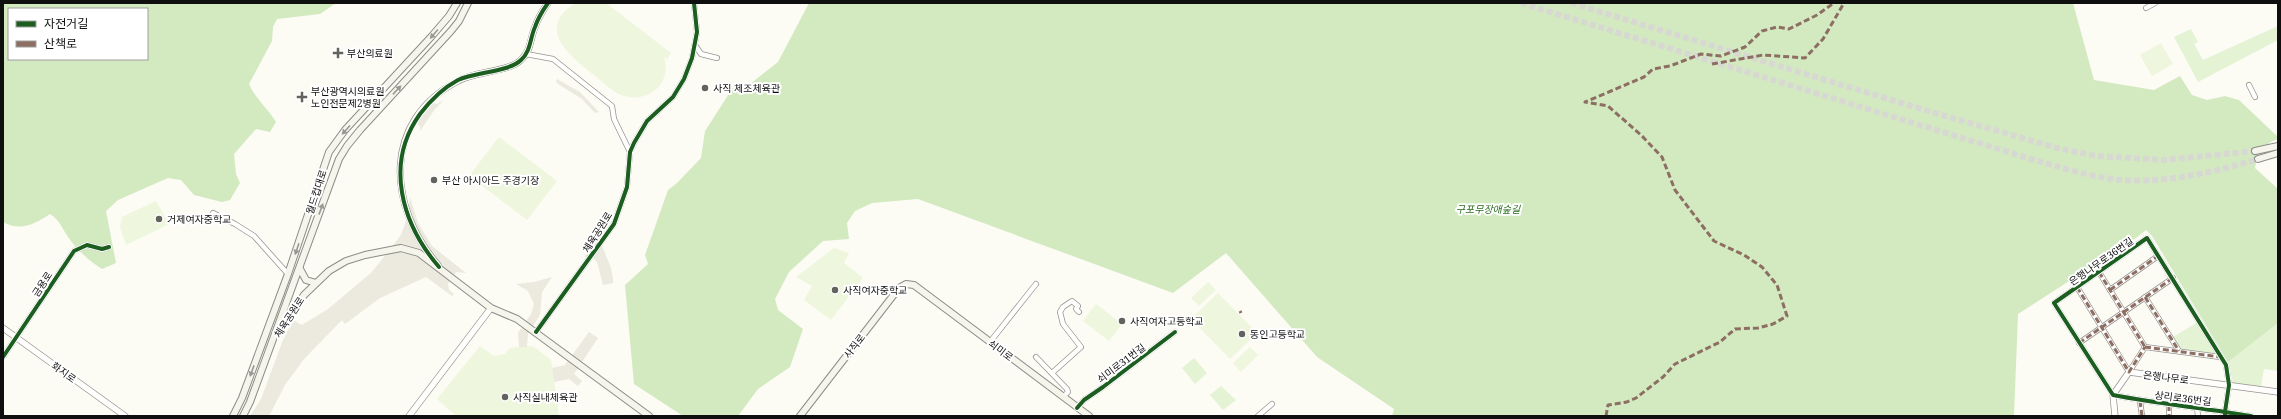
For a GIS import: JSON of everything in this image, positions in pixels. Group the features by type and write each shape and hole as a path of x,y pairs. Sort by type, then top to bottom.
{"main road":[{"name":"월드컵대로","path":"233,416 242,398 288,274 329,152 334,143 431,37 449,16 457,3"},
{"name":"월드컵대로","path":"243,416 300,269 339,159 347,146 459,21 468,3"},
{"path":"2255,151 2278,146"},
{"path":"2258,159 2276,154"},
{"name":"체육공원로","path":"271,346 293,309 329,271 346,261 365,255 401,248 419,253 491,308 517,318 649,416"},
{"path":"300,269 306,280 316,283"},
{"name":"사직로","path":"800,416 899,288 906,284 914,284"},
{"name":"쇠미로","path":"914,284 1089,416"}],"street":[{"path":"439,267 412,227 402,198 400,171 404,143 416,120 435,97 458,80 477,74 510,67 516,64 526,54 534,28 548,3"},
{"name":"체육공원로","path":"536,332 614,224 627,187 630,152 647,121 666,105 679,89 689,69 695,46 697,20 694,3"},
{"path":"2146,8 2155,3"},
{"path":"695,46 701,54 717,58"},
{"path":"526,54 553,59 612,106 614,119 630,152"},
{"path":"2249,85 2255,97"},
{"path":"213,213 254,236 288,274"},
{"name":"은행나무로36번길","path":"2113,395 2054,303 2147,238 2173,278 2220,357 2228,372 2229,385"},
{"name":"금용로","path":"3,357 74,251 87,245 102,248 109,247"},
{"path":"2110,290 2158,256"},
{"path":"2099,272 2145,347"},
{"path":"2079,344 2173,278"},
{"path":"990,342 1036,284"},
{"name":"은행나무로","path":"2077,287 2129,372 2278,392"},
{"path":"2145,297 2179,351"},
{"path":"1052,373 1081,347 1060,318 1063,307 1072,301 1076,302 1078,306 1076,309 1079,312"},
{"path":"409,416 491,308"},
{"name":"화지로","path":"3,328 125,416"},
{"name":"쇠미로31번길","path":"1077,408 1084,400 1109,383 1175,332"},
{"path":"2145,347 2220,357"},
{"path":"2115,416 2113,395 2145,347"},
{"path":"1036,357 1067,389 1068,392 1063,397"},
{"path":"2225,414 2229,385"},
{"name":"상리로36번길","path":"2113,395 2140,401 2197,408 2225,414 2251,416"},
{"path":"2140,401 2142,416"},
{"path":"1258,416 1272,404"},
{"path":"2169,404 2170,416"},
{"path":"2197,408 2198,416"}],"green space":[{"path":"3,3 336,3 320,14 277,19 273,27 272,41 249,84 276,122 270,132 256,129 234,154 236,174 240,183 230,200 222,202 194,195 181,180 168,178 118,200 106,211 116,263 102,269 77,249 59,223 50,214 27,226 9,225 3,222"},
{"path":"576,3 606,3 671,53 667,59 664,57 666,66 665,75 662,83 657,89 642,97 620,95 585,68 567,51 557,32 558,22 564,13"},
{"name":"구포무장애숲길","path":"809,3 2073,3 2094,80 2154,90 2180,76 2192,95 2207,100 2225,96 2239,100 2278,137 2278,139 2265,146 2262,150 2255,168 2278,189 2278,323 2228,362 2152,236 2146,230 2136,238 2018,314 2014,416 1392,416 1394,409 1317,357 1226,253 1173,293 918,199 872,203 855,211 847,223 849,239 823,241 789,272 775,299 778,310 803,329 790,367 758,389 738,416 683,416 634,384 625,285 648,264 645,255 668,190 677,183 701,158 705,131 734,86 750,84 778,62"},
{"path":"2278,26 2278,40 2198,82 2174,37 2191,29 2198,42 2194,44 2203,60"},
{"path":"2161,43 2173,64 2152,76 2140,55"},
{"path":"499,137 557,181 527,220 469,176"},
{"path":"156,201 169,224 126,245 120,227 122,217"},
{"path":"834,248 849,253 844,263 863,278 831,320 804,300 812,286 796,277"},
{"path":"1208,282 1216,290 1199,306 1191,298"},
{"path":"1218,293 1257,333 1230,359 1191,319"},
{"path":"1096,304 1122,324 1109,341 1083,321"},
{"path":"2198,322 2216,353 2213,354 2181,350 2173,337"},
{"path":"2278,323 2278,371 2264,369 2261,387 2233,383 2228,362"},
{"path":"480,346 494,356 505,354 510,348 533,346 551,360 559,416 456,416 437,399"},
{"path":"1250,347 1258,355 1241,372 1233,363"},
{"path":"1194,358 1207,373 1195,384 1182,368"},
{"path":"1221,386 1236,400 1223,410 1210,395"}],"shaded area":[{"path":"557,79 580,92 599,112 595,113 582,99 558,84 556,82"},
{"path":"444,100 435,109 420,131 420,126 415,122 431,102 437,104"},
{"path":"410,197 418,223 432,246 466,273 456,272 448,284 449,290 454,294 452,296 426,277 380,298 345,324 342,320 304,359 285,385 269,416 250,416 261,399 283,340 293,320 302,325 328,309 372,272 401,235 408,215"},
{"path":"602,236 601,243 611,268 613,279 613,283 603,285 597,262 592,257 584,257"},
{"path":"552,277 542,292 540,315 528,334 527,347 519,347 518,333 531,314 534,304 528,291 516,284 534,282"},
{"path":"589,332 598,338 574,374 582,381 578,386 569,379 554,382 552,368 565,365"}],"tunnel":[{"path":"1521,3 2041,162 2091,175 2122,180 2157,180 2191,176 2258,159"},
{"path":"1571,3 1928,111 2057,148 2096,156 2164,160 2255,151"}],"marked path":[{"path":"1606,416 1608,405 1627,402 1636,398 1663,377 1675,364 1720,342 1735,329 1758,328 1773,324 1787,316 1777,285 1762,267 1744,255 1714,241 1675,190 1662,157 1641,135 1608,106 1585,102 1644,77 1653,69 1670,66 1701,54 1721,56 1745,47 1762,31 1777,27 1789,29 1817,15 1834,3"},
{"path":"1712,64 1763,55 1805,58 1823,39 1844,3"},
{"path":"2110,290 2158,256"},
{"path":"2099,272 2145,347"},
{"path":"2079,343 2173,278"},
{"path":"2077,287 2129,372 2145,347"},
{"path":"2145,297 2179,351"},
{"path":"2145,347 2220,357"},
{"path":"2140,401 2142,416"},
{"path":"2169,405 2169,416"}],"cycle path":[{"path":"439,267 415,232 407,213 402,193 400,173 403,153 409,133 420,114 428,104 452,83 465,77 508,67 521,60 527,53 533,31 542,11 548,3"},
{"path":"536,332 614,224 627,187 630,152 634,143 647,121 673,97 684,79 692,58 697,32 694,3"},
{"path":"2225,416 2225,412 2229,385 2226,365 2147,238 2054,303 2113,395 2148,401 2216,411 2234,413 2251,416"},
{"path":"3,357 74,251 87,245 102,249 109,247"},
{"path":"1077,408 1084,400 1175,332"}],"place":[{"name":"부산의료원","path":"338,53"},
{"name":"사직 체조체육관","path":"705,88"},
{"name":"부산광역시의료원 노인전문제2병원","path":"302,97"},
{"name":"부산 아시아드 주경기장","path":"434,180"},
{"name":"거제여자중학교","path":"159,219"},
{"name":"사직여자중학교","path":"835,290"},
{"name":"사직여자고등학교","path":"1122,321"},
{"name":"동인고등학교","path":"1242,334"},
{"name":"사직실내체육관","path":"505,397"}]}
